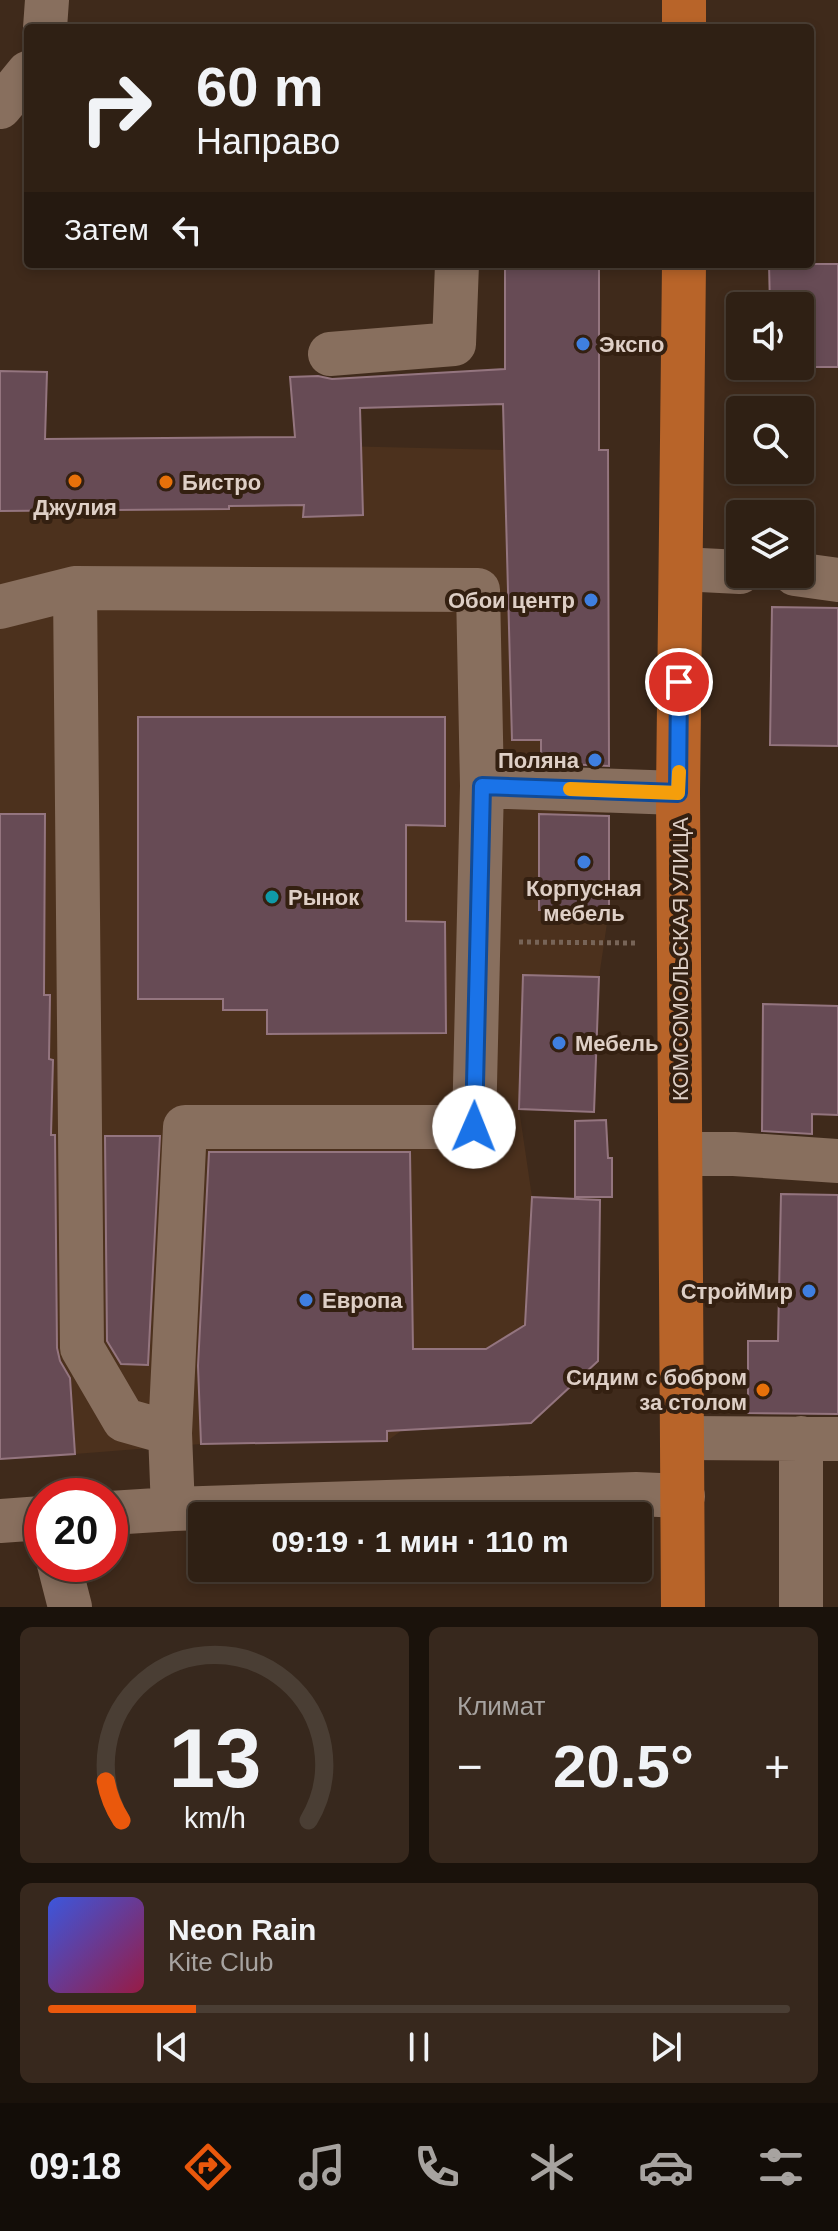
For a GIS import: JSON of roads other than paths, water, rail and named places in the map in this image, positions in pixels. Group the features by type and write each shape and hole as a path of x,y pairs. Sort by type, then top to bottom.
{"main road":[{"path":"684,0 684,24"},
{"name":"КОМСОМОЛЬСКАЯ УЛИЦА","path":"683,1607 678,793 684,268"}],"street":[{"path":"45,24 47,0"},
{"path":"0,107 24,78"},
{"path":"330,354 454,344 457,268"},
{"path":"681,569 726,571"},
{"path":"814,577 838,580"},
{"path":"75,588 82,1348 124,1420 170,1433"},
{"path":"0,607 75,588 478,590 482,786 474,1127 185,1127 170,1433 173,1509"},
{"path":"482,786 678,793"},
{"path":"681,1154 838,1161"},
{"path":"683,1438 819,1438 801,1607"},
{"path":"128,1512 636,1494 683,1496"},
{"path":"0,1521 24,1519"},
{"path":"64,1582 70,1607"}],"place":[{"name":"Экспо","path":"583,344"},
{"name":"Джулия","path":"75,481"},
{"name":"Бистро","path":"166,482"},
{"name":"Обои центр","path":"591,600"},
{"name":"Поляна","path":"595,760"},
{"name":"Корпусная мебель","path":"584,862"},
{"name":"Рынок","path":"272,897"},
{"name":"Мебель","path":"559,1043"},
{"name":"СтройМир","path":"809,1291"},
{"name":"Европа","path":"306,1300"},
{"name":"Сидим с бобром за столом","path":"763,1390"}]}
